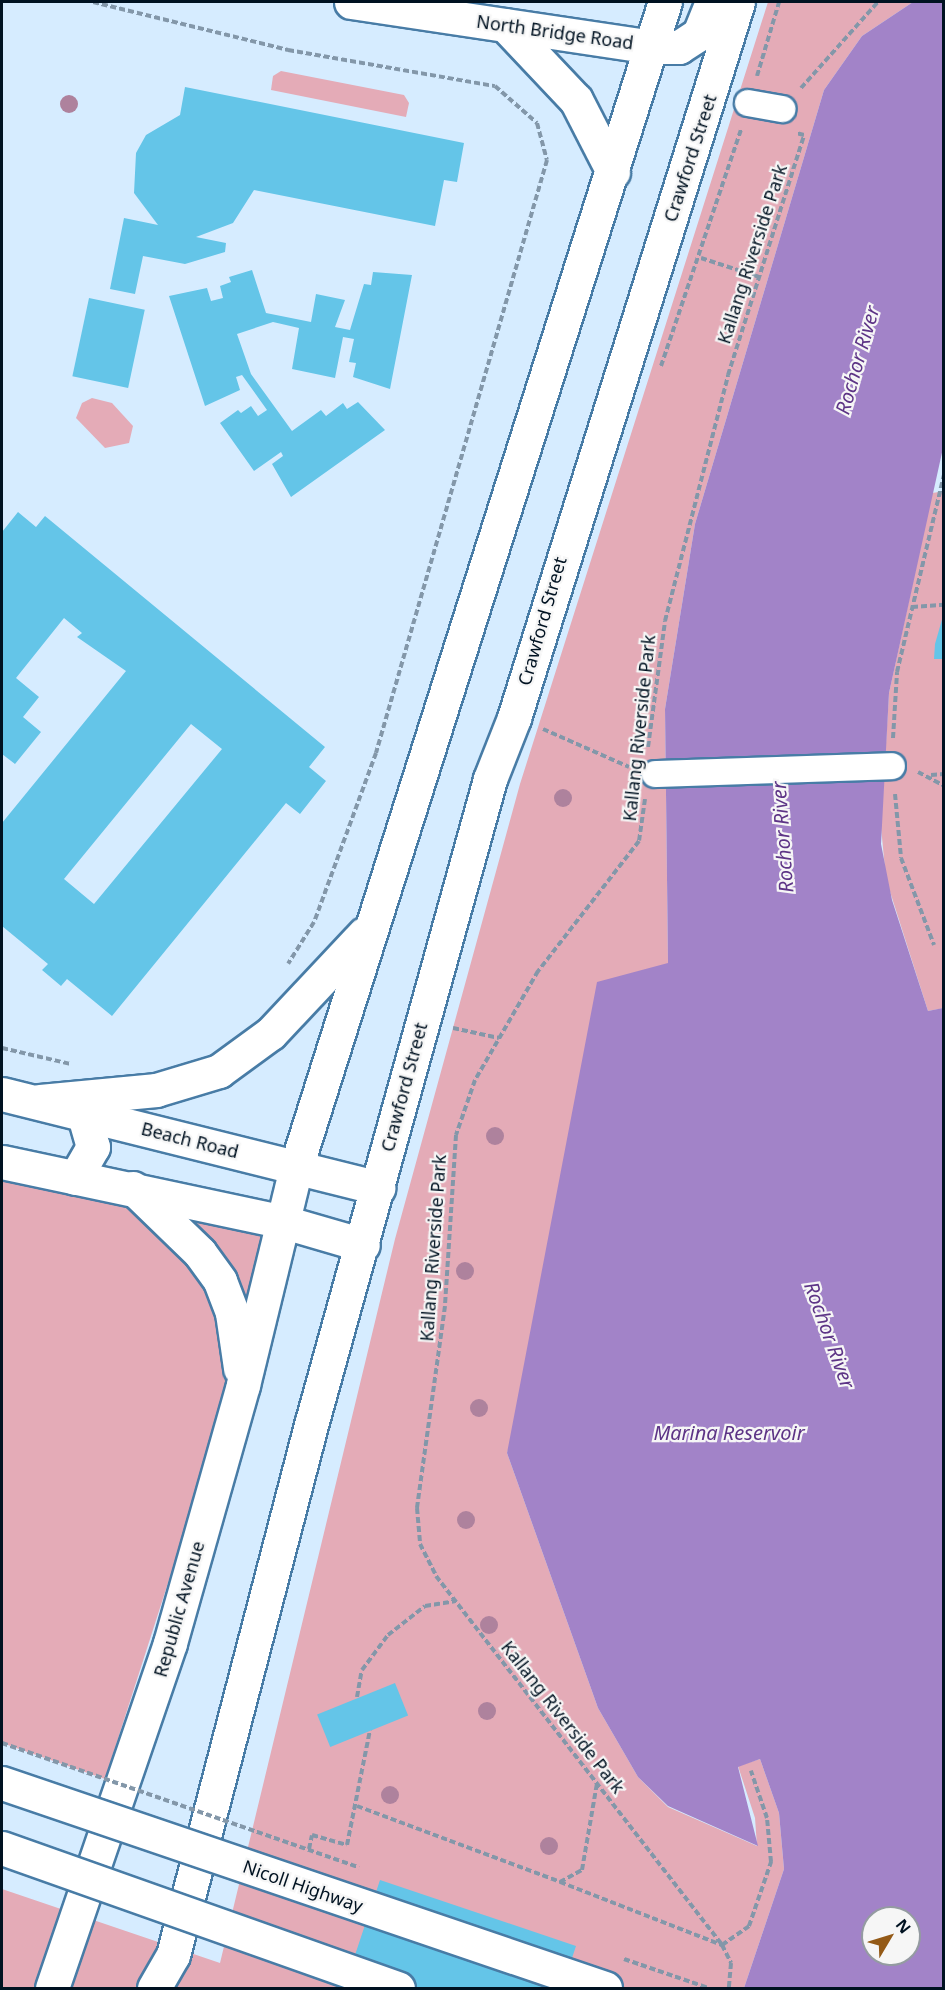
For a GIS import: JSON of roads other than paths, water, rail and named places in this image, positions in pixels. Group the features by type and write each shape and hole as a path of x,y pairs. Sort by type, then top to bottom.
{"main road":[{"name":"North Bridge Road","path":"351,2 652,46 680,47 699,34 712,2"},
{"path":"284,1222 296,1167 665,2"},
{"name":"Crawford Street","path":"363,1245 422,1020 490,779 514,718 738,2"},
{"path":"505,25 576,100 613,172"},
{"path":"40,1101 156,1090 219,1071 271,1033 375,921"},
{"name":"Beach Road","path":"2,1094 40,1101 378,1188"},
{"path":"75,1178 93,1147 83,1112"},
{"path":"2,1162 133,1188 284,1222 363,1245 173,1955 154,1989"},
{"path":"133,1188 200,1253 220,1281 232,1312 243,1385"},
{"name":"Republic Avenue","path":"52,1989 170,1643 243,1385 284,1222"},
{"name":"Nicoll Highway","path":"2,1783 605,1989"},
{"path":"2,1848 398,1989"}],"street":[{"path":"748,103 782,109"},
{"path":"650,774 892,766"}],"water":[{"name":"Marina Reservoir","path":"913,2 943,2 943,448 889,693 881,844 892,900 928,1011 943,1008 943,1988 744,1988 784,1869 779,1813 760,1759 738,1767 758,1846 668,1806 638,1777 598,1708 507,1453 597,982 668,963 665,709 695,524 824,90 862,36"}],"water label":[{"name":"Rochor River","path":"857,360"},
{"name":"Rochor River","path":"782,837"},
{"name":"Rochor River","path":"830,1335"}]}
